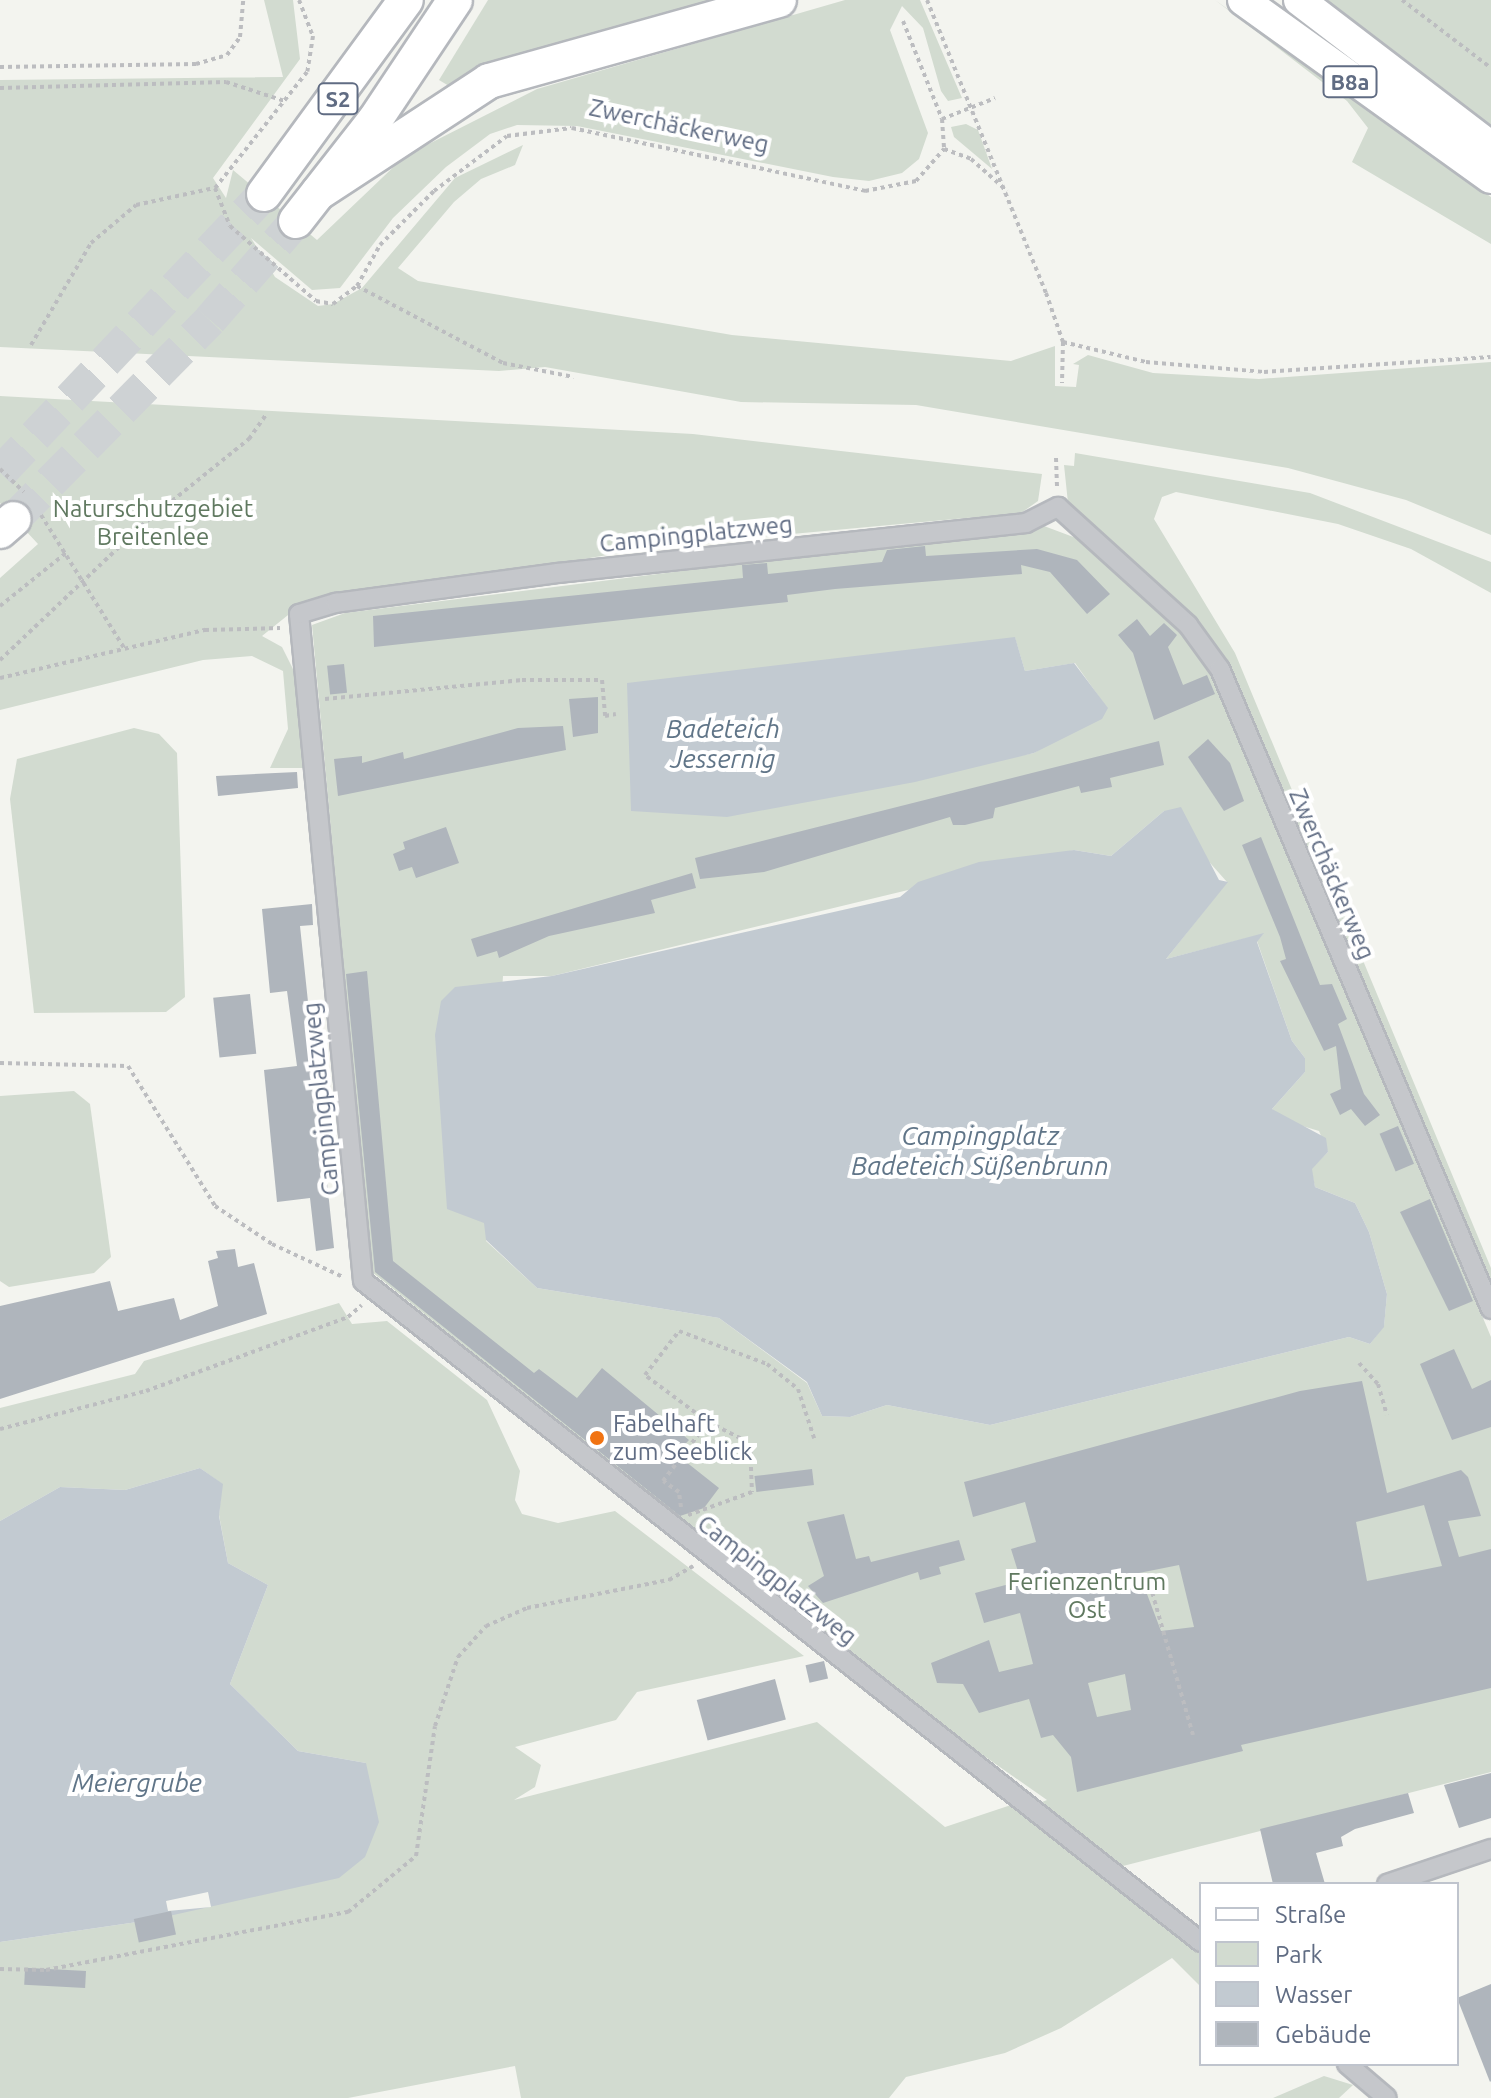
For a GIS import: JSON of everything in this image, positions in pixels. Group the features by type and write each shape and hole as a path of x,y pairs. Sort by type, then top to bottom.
{"highway":[{"name":"S2","path":"264,194 406,0"},
{"name":"S2","path":"296,221 455,0"},
{"path":"318,193 489,81 779,0"}],"main road":[{"name":"B8a","path":"1243,0 1491,178"},
{"name":"B8a","path":"1299,0 1491,147"}],"street":[{"name":"Campingplatzweg","path":"1058,507 1026,523 336,603 299,614 297,635 363,1281 708,1557 1199,1940"},
{"name":"Zwerchäckerweg","path":"1058,507 1188,625 1220,669 1491,1309"},
{"path":"1393,1882 1491,1849"},
{"path":"1349,2066 1387,2098"}],"path":[{"path":"0,67 196,64 227,55 240,37 243,0"},
{"path":"31,345 91,243 136,205 215,188 285,101 307,72 313,36 299,0"},
{"path":"927,0 1007,191 1063,342 1062,383"},
{"path":"1402,0 1491,68"},
{"path":"903,21 942,119 944,149 971,159 1007,191"},
{"path":"0,88 226,82 285,101"},
{"path":"942,119 995,98"},
{"name":"Zwerchäckerweg","path":"357,286 380,245 434,191 507,136 572,128 865,191 916,181 944,149"},
{"path":"215,188 230,226 316,301 333,304 357,286 503,363 574,377"},
{"path":"1063,342 1146,362 1264,372 1491,357"},
{"path":"0,660 80,584 249,439 266,415"},
{"path":"1056,458 1058,507"},
{"path":"0,469 19,513 66,553 80,584 124,648"},
{"path":"0,606 66,553"},
{"path":"0,678 205,630 276,626 297,635"},
{"path":"304,702 522,680 602,680 605,716 616,714"},
{"path":"0,1063 128,1066 215,1206 272,1244 363,1281 362,1309 348,1317 146,1391 0,1429"},
{"path":"682,1516 752,1492 750,1443 708,1422 645,1375 679,1331 767,1364 798,1389 814,1438"},
{"path":"1359,1363 1378,1384 1387,1415"},
{"path":"683,1537 679,1492 663,1481 708,1422"},
{"path":"0,1969 46,1970 348,1912 416,1856 435,1726 458,1657 486,1626 527,1608 669,1580 708,1557"},
{"path":"1150,1585 1193,1735"}],"green space":[{"path":"264,0 293,0 300,59 213,178 226,198 233,170 317,240 405,156 537,89 845,0 920,0 962,98 948,101 941,91 923,28 902,6 890,30 928,133 919,159 902,173 869,181 833,177 577,126 517,125 490,134 446,167 393,218 340,288 312,290 251,238 275,277 318,306 333,304 362,288 455,178 523,145 515,165 481,179 454,202 398,268 418,281 732,335 1011,361 1055,346 1055,386 1076,387 1079,365 1073,364 1088,355 1153,373 1259,379 1491,362 1491,535 1406,500 1288,468 916,405 741,402 545,367 499,371 0,347 0,80 283,77"},
{"path":"488,0 743,0 449,86 439,80"},
{"path":"1215,0 1491,197 1491,244 1352,162 1368,128 1347,101"},
{"path":"1328,0 1491,0 1491,127 1374,45"},
{"path":"966,124 978,130 992,169 954,137 951,127"},
{"name":"Naturschutzgebiet Breitenlee","path":"0,396 693,434 1042,474 1038,501 1021,513 661,546 298,607 262,636 282,647 294,671 303,768 270,768 288,729 283,671 252,656 203,660 0,710 0,578 38,544 0,503"},
{"path":"1075,453 1310,493 1491,562 1491,593 1411,549 1338,524 1176,492 1162,497 1154,519 1235,653 1491,1268 1491,1290 1231,670 1193,615 1068,503 1064,465 1074,466"},
{"name":"Ferienzentrum Ost","path":"1044,526 1084,541 1186,637 1213,677 1491,1337 1491,1772 1119,1867 1037,1804 1047,1800 907,1702 372,1272 312,625 345,613","holes":["1015,638 1025,671 1075,663 1107,708 1034,753 847,790","1164,811 1227,882 1166,959 1263,934 1257,941 1292,1041 1305,1058 1305,1072 1272,1109 1279,1119 1319,1131 1328,1152 1311,1169 1315,1187 1355,1203 1369,1232 1387,1294 1384,1326 1370,1344 1349,1337 990,1425 887,1405 850,1417 822,1416 807,1383 719,1318 537,1288 486,1241 503,976 552,976 1074,850 1111,856"]},
{"path":"134,728 159,734 177,753 185,997 166,1012 34,1013 10,799 17,759"},
{"path":"74,1091 90,1104 111,1257 94,1273 9,1287 0,1281 0,1096"},
{"path":"339,1303 352,1324 387,1321 487,1400 520,1471 515,1500 522,1514 558,1523 615,1511 804,1656 637,1692 616,1720 515,1747 541,1765 535,1787 514,1800 817,1722 945,1827 1011,1805 1199,1951 1199,1985 1172,1958 1061,2028 1005,2053 906,2077 889,2098 521,2098 515,2066 348,2098 0,2098 0,1942 151,1920 366,1763 298,1751 230,1684 268,1585 228,1563 219,1515 222,1484 200,1468 125,1490 60,1487 0,1521 0,1408 135,1374 144,1361"},
{"path":"1324,2076 1353,2085 1339,2098 1273,2098"}],"water":[{"name":"Badeteich Jessernig","path":"1015,637 1025,671 1074,663 1108,708 1102,719 1034,753 915,782 727,817 631,811 627,683"},
{"name":"Campingplatz Badeteich Süßenbrunn","path":"1181,807 1219,880 1228,882 1166,959 1264,933 1257,942 1292,1041 1305,1058 1305,1072 1272,1109 1326,1138 1328,1152 1312,1169 1315,1187 1355,1203 1369,1232 1387,1294 1384,1327 1370,1344 1349,1337 990,1425 887,1405 850,1417 822,1416 807,1382 719,1318 537,1288 486,1240 484,1223 447,1209 435,1035 441,1001 455,987 552,976 900,897 918,882 979,862 1074,850 1111,856 1164,811"},
{"name":"Meiergrube","path":"200,1468 223,1484 219,1516 228,1563 268,1585 230,1684 298,1751 366,1763 379,1822 365,1857 339,1878 151,1920 0,1942 0,1521 60,1487 125,1490"}],"pier":[{"path":"208,1892 211,1907 168,1911 166,1901"}],"building":[{"path":"925,546 926,556 1037,549 1077,560 1110,594 1087,614 1050,572 1021,565 1022,574 835,589 787,595 788,602 374,647 373,616 743,578 742,565 767,563 768,574 882,562 887,550"},
{"path":"1137,619 1150,636 1164,623 1177,635 1168,647 1183,685 1207,675 1215,694 1154,720 1133,653 1118,635"},
{"path":"344,664 347,693 330,695 327,666"},
{"path":"598,697 598,733 573,737 569,699"},
{"path":"563,726 566,750 338,796 334,759 362,756 362,763 403,752 404,759 518,728"},
{"path":"1208,739 1230,763 1244,801 1224,811 1188,757"},
{"path":"1159,741 1164,765 1110,778 1112,787 1081,793 1079,786 995,808 993,818 965,825 953,825 950,817 764,872 700,879 695,858"},
{"path":"297,772 298,788 218,796 216,776"},
{"path":"446,827 459,863 416,878 412,867 399,871 393,854 405,849 403,842"},
{"path":"1261,837 1320,985 1332,984 1347,1019 1338,1024 1364,1094 1380,1115 1365,1126 1351,1109 1340,1115 1330,1094 1341,1089 1336,1046 1324,1051 1280,961 1286,959 1280,937 1242,845"},
{"path":"692,873 696,888 651,900 655,913 549,936 499,958 497,951 477,957 471,939"},
{"path":"312,904 313,925 300,926 334,1248 316,1251 310,1198 277,1202 264,1070 297,1066 287,991 270,993 262,909"},
{"path":"367,971 393,1261 534,1373 539,1369 577,1398 602,1368 689,1440 676,1454 719,1488 704,1508 680,1516 375,1272 346,974"},
{"path":"250,994 256,1054 219,1058 213,998"},
{"path":"1398,1126 1414,1164 1396,1172 1380,1134"},
{"path":"1430,1199 1473,1301 1449,1311 1400,1212"},
{"path":"235,1249 238,1267 254,1263 267,1314 0,1399 0,1306 110,1281 118,1311 174,1298 180,1320 218,1306 208,1261 218,1258 216,1251"},
{"path":"1454,1349 1472,1389 1491,1380 1491,1427 1452,1440 1420,1364"},
{"path":"1362,1381 1387,1493 1461,1470 1468,1477 1481,1516 1448,1521 1459,1557 1491,1549 1491,1688 1241,1745 1243,1751 1077,1792 1071,1757 1053,1735 1041,1738 1029,1699 979,1713 963,1684 937,1683 931,1663 989,1640 999,1672 1033,1664 1020,1613 984,1623 975,1593 1021,1581 1011,1549 1036,1542 1025,1502 973,1517 964,1482 1300,1391","holes":["1424,1505 1442,1566 1367,1581 1356,1522","1179,1565 1194,1627 1161,1631 1139,1573","1125,1674 1131,1710 1097,1717 1088,1683"]},
{"path":"812,1469 814,1485 756,1492 754,1476"},
{"path":"844,1514 856,1559 869,1556 871,1562 959,1540 965,1560 939,1567 941,1574 920,1580 918,1572 823,1603 808,1586 824,1576 807,1522"},
{"path":"824,1661 828,1679 810,1683 805,1665"},
{"path":"775,1679 786,1720 708,1741 697,1700"},
{"path":"1491,1773 1491,1818 1459,1828 1444,1785"},
{"path":"1408,1793 1414,1813 1355,1829 1341,1837 1343,1846 1316,1853 1324,1882 1273,1882 1260,1829"},
{"path":"171,1911 176,1934 139,1942 134,1919"},
{"path":"25,1968 86,1971 85,1988 24,1985"},
{"path":"1491,1984 1490,2082 1459,2003 1459,1997"}],"tunnel":[{"path":"0,473 264,194"},
{"path":"14,519 210,320 296,221"}],"place":[{"name":"Fabelhaft zum Seeblick","path":"597,1438"}]}
